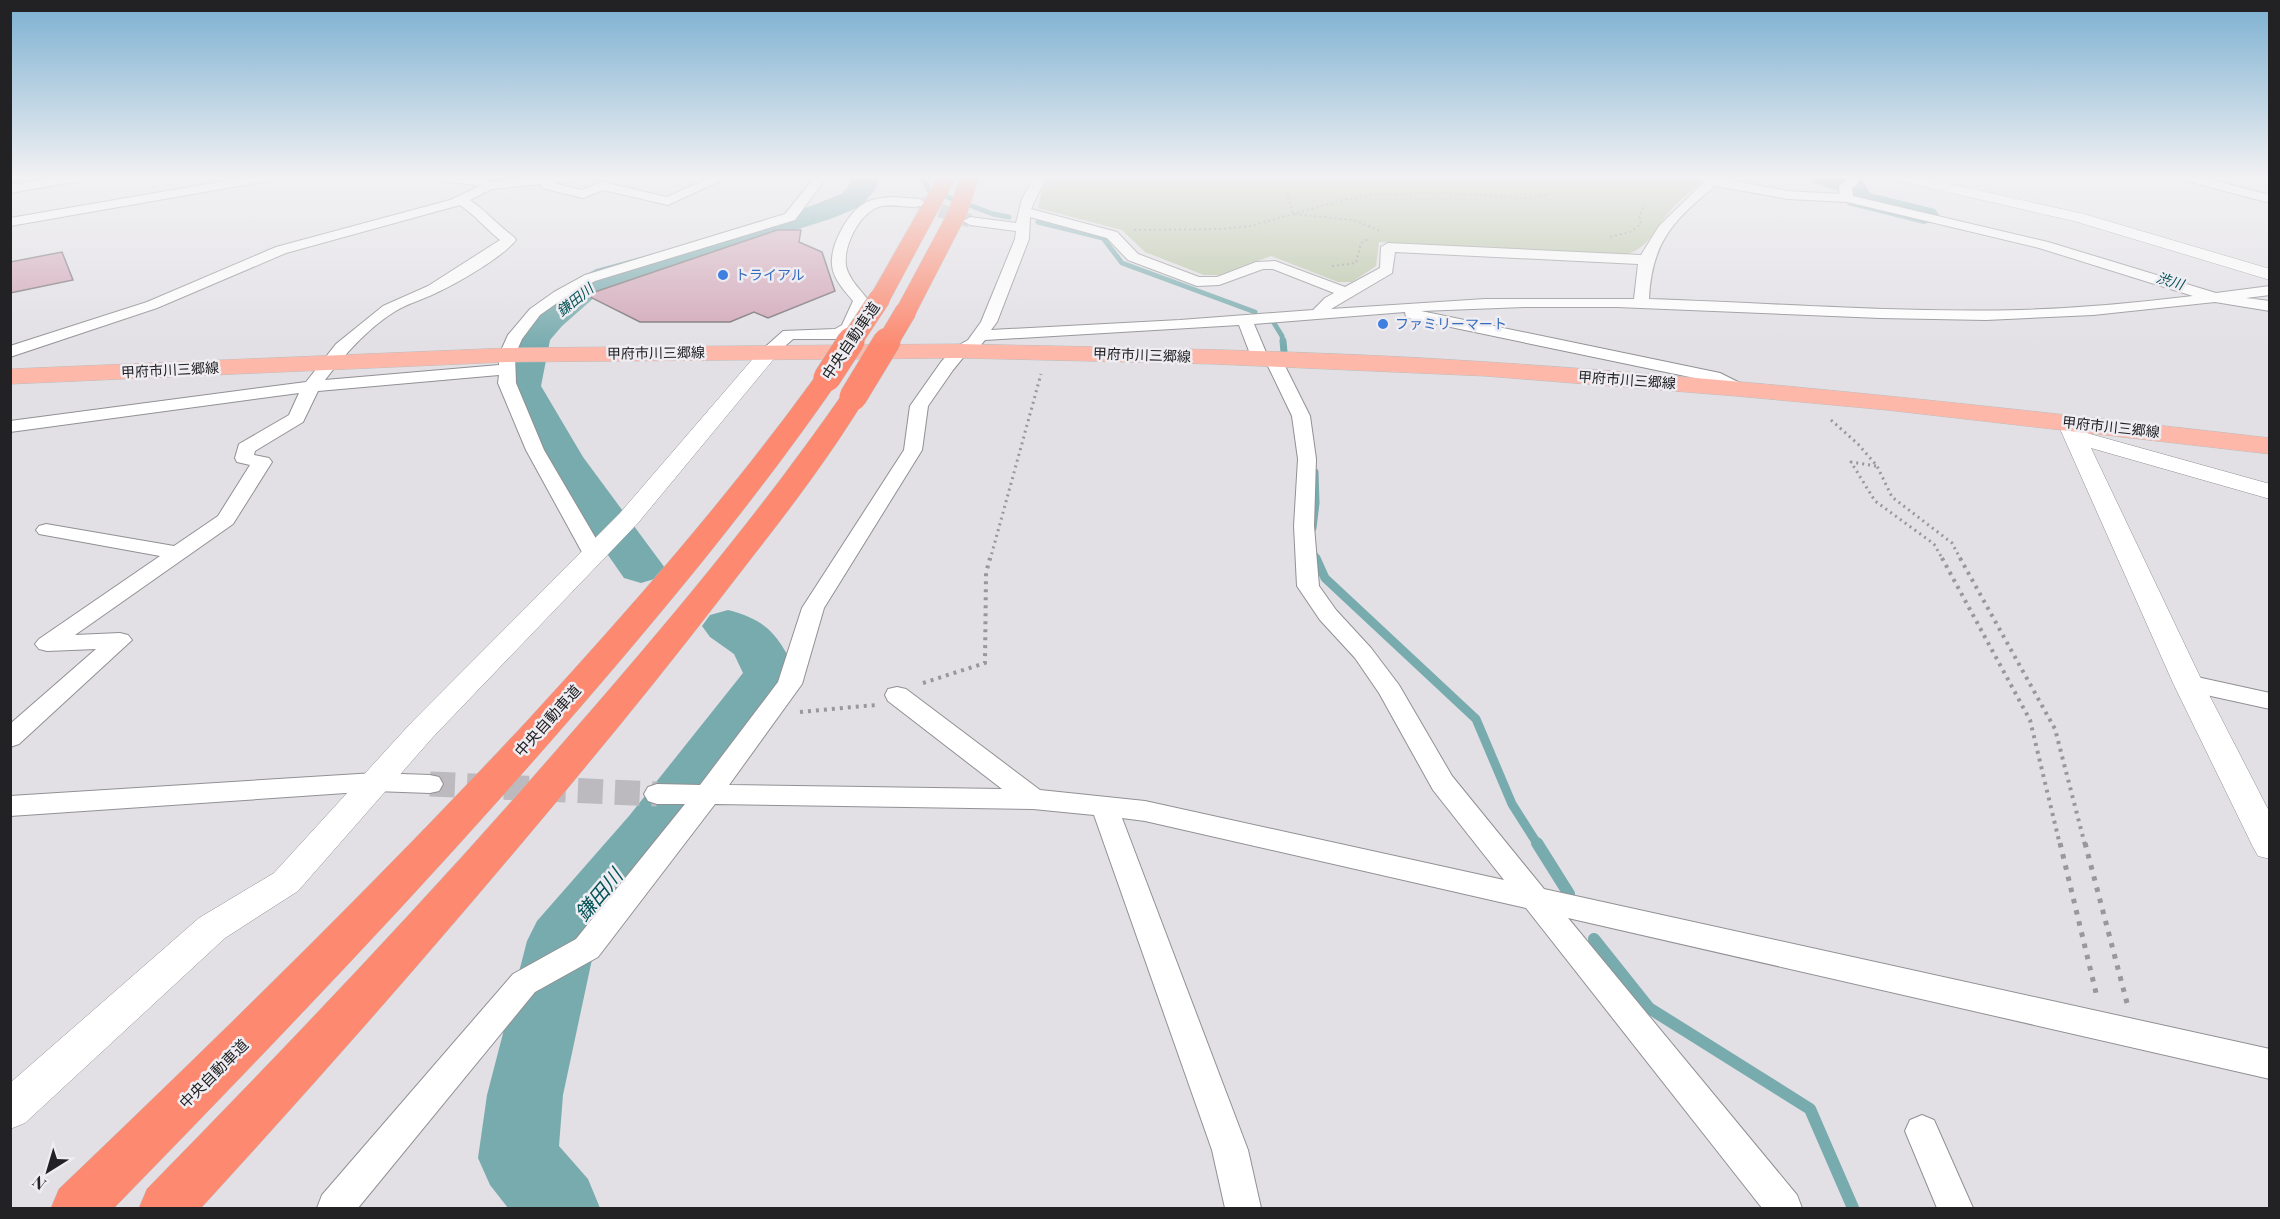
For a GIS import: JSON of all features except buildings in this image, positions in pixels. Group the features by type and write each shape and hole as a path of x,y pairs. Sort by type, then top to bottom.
{"highway":[{"name":"中央自動車道","path":"166,1209 325,1040 544,791 664,649 778,504 832,431 840,387 911,234"},
{"name":"中央自動車道","path":"78,1209 273,1014 466,813 617,643 738,499 906,311 954,234"}],"main road":[{"name":"甲府市川三郷線","path":"10,377 327,362 506,362 770,351 960,351 1267,359 1485,369 1736,388 2071,429 2270,446"}],"street":[{"path":"10,352 152,304 281,250 339,234"},
{"path":"10,738 120,640 46,644 226,520 262,462 244,458 246,448 297,418 311,386 327,362 388,309 433,289 497,250 509,240 501,234"},
{"path":"595,553 535,450 507,383 506,362 513,338 535,312 559,295 590,278 735,234"},
{"path":"10,1110 212,928 286,882 422,730 629,518 770,351 789,334 838,334 849,328 861,301 845,281 838,264 843,239 847,234"},
{"path":"335,1209 525,983 587,948 790,684 813,608 914,450 919,406 960,351 974,343 981,335 1022,234"},
{"path":"1110,234 1132,256 1197,282 1219,281 1261,265 1275,265 1346,292"},
{"path":"1641,304 1646,260 1661,234"},
{"path":"2006,234 2216,298 2270,306"},
{"path":"2133,234 2270,275"},
{"path":"1318,314 1330,301 1387,270 1388,247 1646,260"},
{"path":"981,335 1245,320 1435,304 1553,302 1985,315 2137,308 2270,290"},
{"path":"1387,308 1714,377 1736,388"},
{"path":"1245,320 1301,416 1307,459 1304,526 1308,586 1328,615 1363,653 1390,691 1442,783 1784,1209"},
{"path":"10,427 506,362"},
{"path":"2071,429 2270,492"},
{"path":"2071,429 2188,683 2270,847"},
{"path":"46,530 178,553"},
{"path":"2188,683 2270,701"},
{"path":"897,695 1033,800"},
{"path":"10,806 375,782 430,784"},
{"path":"657,794 1033,800 1145,811 2270,1064"},
{"path":"1104,806 1230,1150 1243,1209"},
{"path":"1922,1131 1955,1209"}],"path":[{"path":"1384,234 1391,237 1397,248"},
{"path":"767,716 881,705 916,685 985,663 986,573 1047,353"},
{"path":"1814,396 1821,412 1858,444 1876,466 1892,497 1952,543 2055,729 2135,1034"},
{"path":"1876,466 1851,462 1875,501 1934,544 2030,720 2104,1027"}],"green space":[{"path":"1126,234 1652,234 1641,247 1627,254 1379,242 1376,266 1352,282 1338,282 1271,256 1219,275 1204,275 1145,252"}],"waterway":[{"name":"鎌田川","path":"641,568 562,457 521,386 532,339 549,318 584,289 608,276 752,234"},
{"path":"1086,234 1103,238 1122,263 1255,312"},
{"path":"1274,323 1282,336 1283,343"},
{"path":"1283,341 1284,352"},
{"path":"1313,528 1316,503 1315,472"},
{"path":"1313,552 1316,558"},
{"path":"1316,558 1325,578 1476,719 1512,804 1538,845"},
{"name":"鎌田川","path":"559,1208 518,1158 525,1095 561,941 651,833 771,675 756,645 728,626"},
{"path":"1537,843 1569,894"},
{"path":"1594,939 1649,1008 1810,1109 1853,1208"}],"tunnel":[{"path":"430,784 657,794"}],"place":[{"name":"トライアル","path":"723,275"},
{"name":"ファミリーマート","path":"1383,324"}],"water label":[{"name":"渋川","path":"2170,281"}]}
